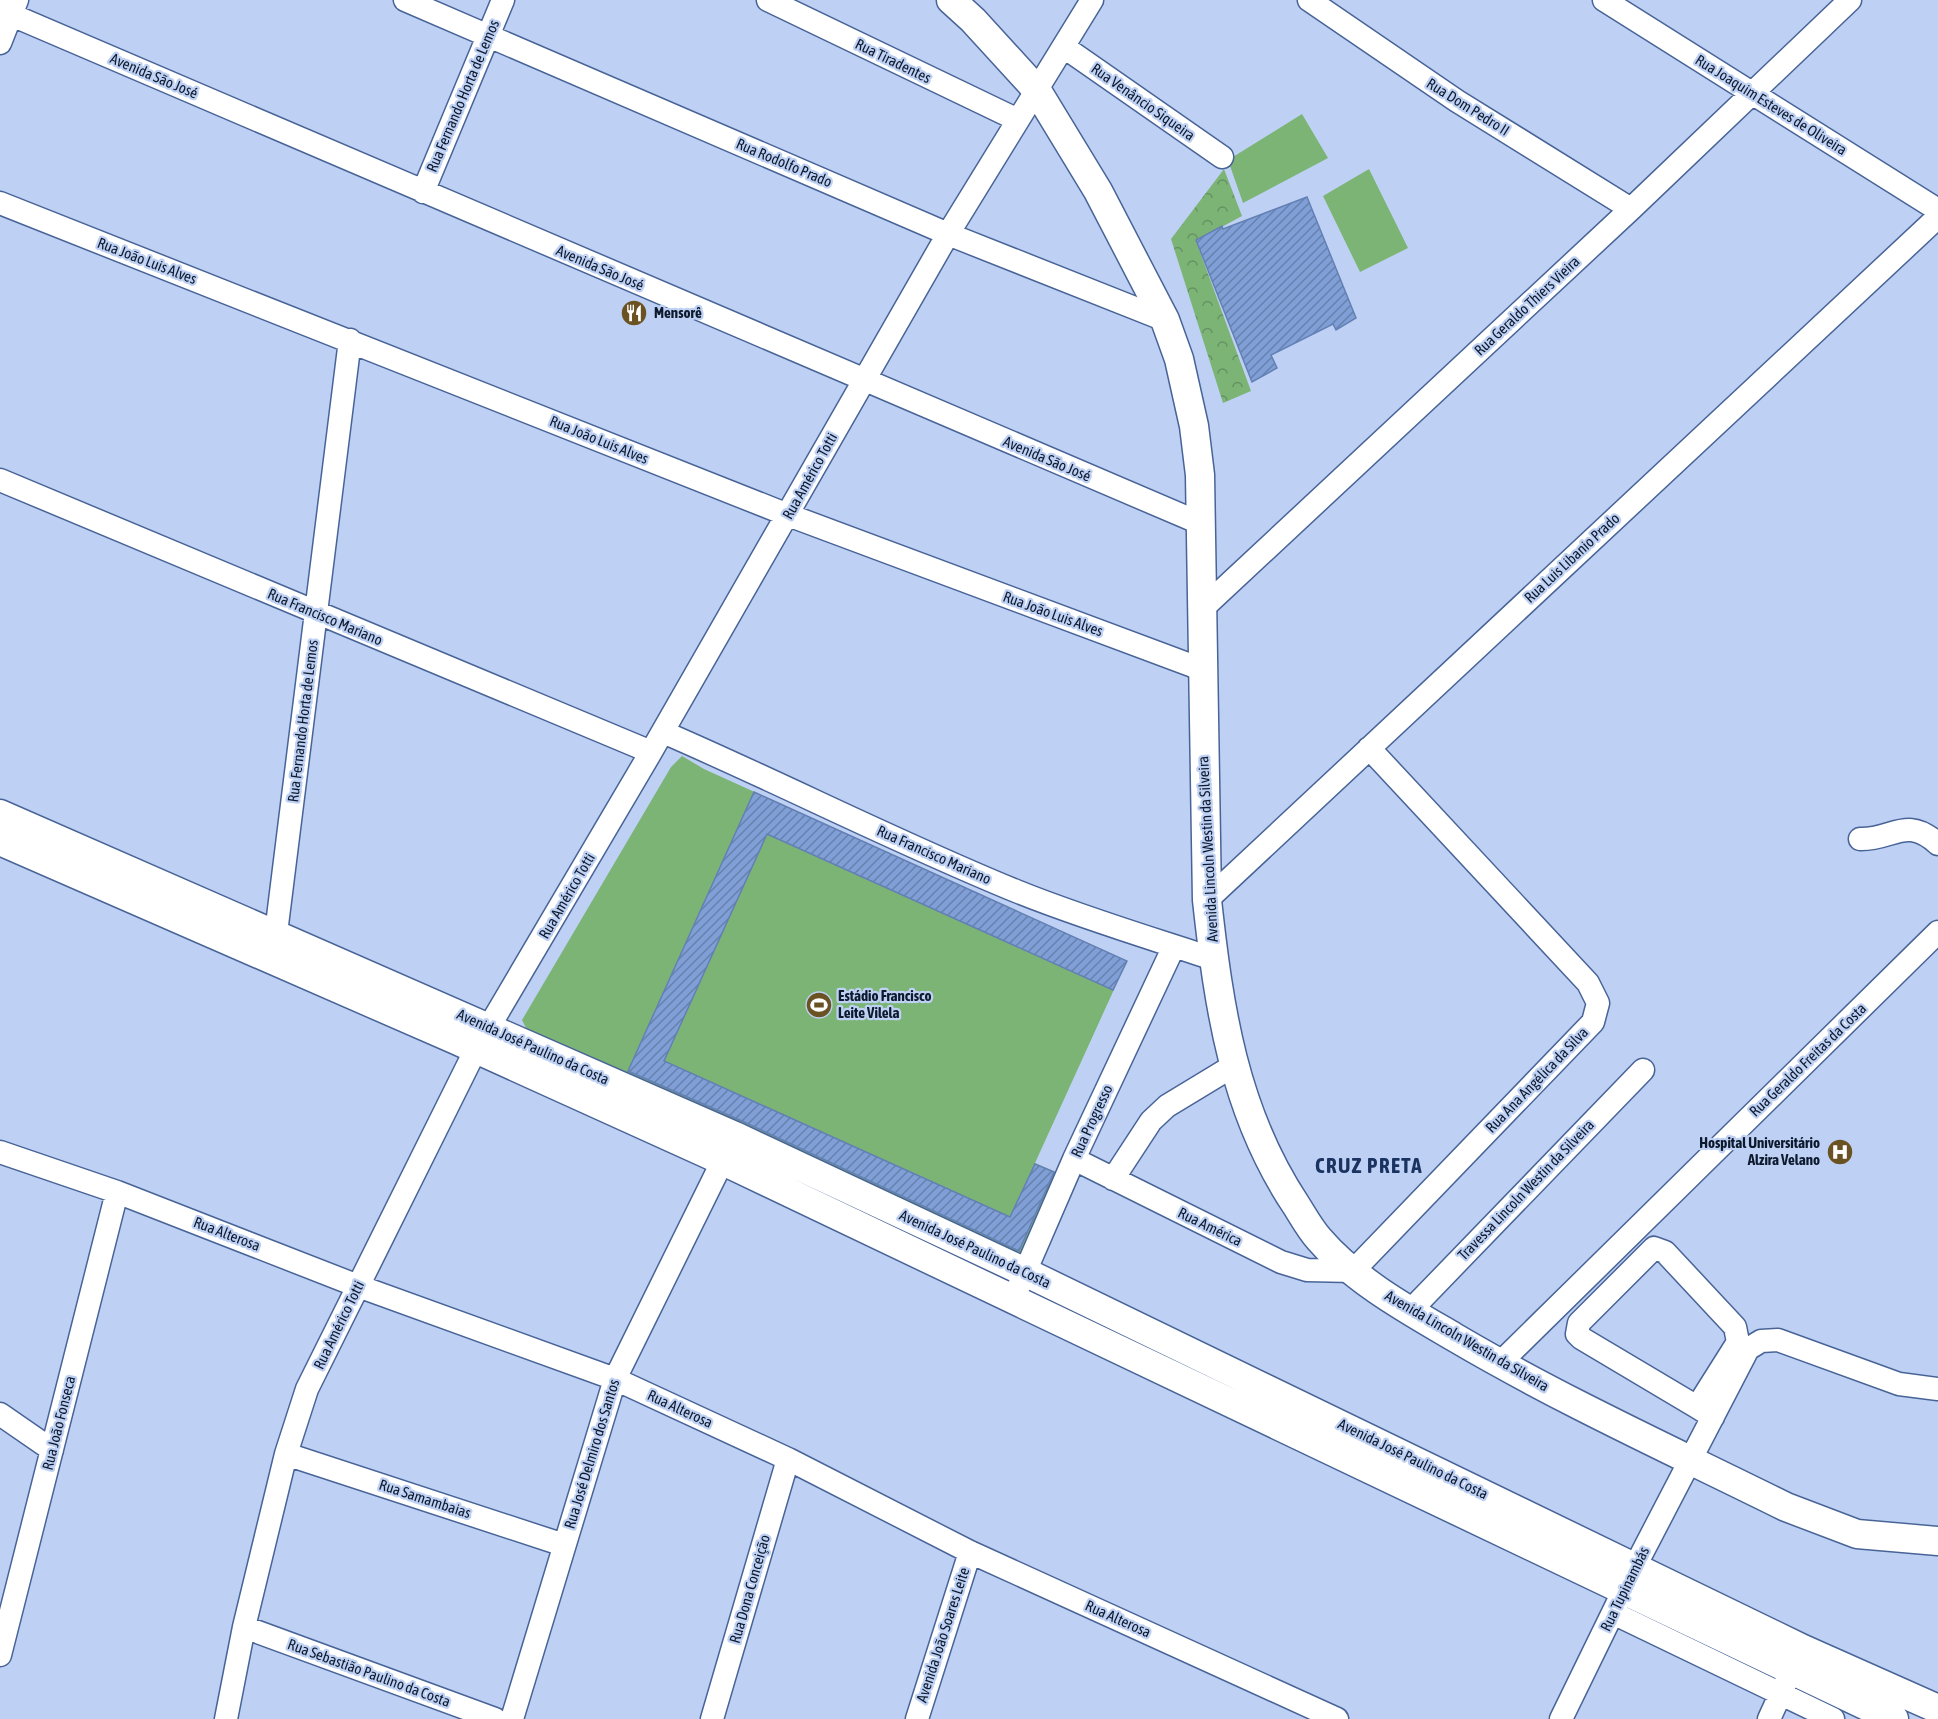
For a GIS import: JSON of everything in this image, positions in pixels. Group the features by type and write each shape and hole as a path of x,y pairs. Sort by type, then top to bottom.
{"main road":[{"name":"Avenida Lincoln Westin da Silveira","path":"951,0 973,20 1036,89 1098,191 1165,320 1179,359 1194,426 1200,475 1207,900 1214,959 1233,1066 1246,1110 1285,1189 1318,1239 1353,1271 1410,1311 1499,1364 1786,1507 1857,1534 1938,1541"},
{"name":"Avenida José Paulino da Costa","path":"0,814 271,946"},
{"name":"Avenida José Paulino da Costa","path":"0,841 271,946 729,1149 1025,1272 1636,1566 1792,1672 1938,1709"},
{"name":"Avenida José Paulino da Costa","path":"729,1149 1014,1299 1618,1602 1792,1672 1894,1719"}],"street":[{"name":"Rua Rodolfo Prado","path":"405,0 948,234 1165,320"},
{"name":"Rua Fernando Horta de Lemos","path":"423,192 503,0"},
{"name":"Rua Tiradentes","path":"768,0 1018,120"},
{"path":"1064,47 1092,0"},
{"name":"Rua Dom Pedro II","path":"1309,0 1448,95 1631,209"},
{"name":"Rua Joaquim Esteves de Oliveira","path":"1604,0 1938,210"},
{"name":"Rua Geraldo Thiers Vieira","path":"1202,609 1754,94 1850,0"},
{"path":"0,43 9,8"},
{"name":"Avenida São José","path":"9,8 423,192 1202,525"},
{"name":"Rua Américo Totti","path":"226,1719 244,1627 286,1454 307,1389 482,1038 663,732 948,234 1064,47"},
{"name":"Rua Venâncio Siqueira","path":"1064,47 1222,158"},
{"name":"Rua João Luis Alves","path":"0,203 788,515 1202,669"},
{"name":"Rua Luis Libanio Prado","path":"1207,900 1938,217"},
{"name":"Rua Fernando Horta de Lemos","path":"271,946 318,614 350,340"},
{"name":"Rua Francisco Mariano","path":"0,480 651,752"},
{"name":"Rua Francisco Mariano","path":"663,732 960,868 1115,928 1214,959"},
{"name":"Rua Ana Angélica da Silva","path":"1353,1271 1582,1035 1598,1013 1598,1003 1588,983 1369,748"},
{"path":"1860,839 1908,829 1920,831 1938,844"},
{"name":"Rua Geraldo Freitas da Costa","path":"1499,1364 1938,932"},
{"name":"Rua Progresso","path":"1014,1299 1074,1159 1174,946"},
{"path":"1113,1179 1151,1121 1167,1106 1233,1066"},
{"name":"Travessa Lincoln Westin da Silveira","path":"1410,1311 1643,1070"},
{"name":"Rua José Delmiro dos Santos","path":"512,1719 615,1378 729,1149"},
{"name":"Rua Alterosa","path":"0,1152 117,1192 358,1286 615,1378 788,1459 970,1552 1337,1719"},
{"name":"Rua América","path":"1074,1159 1281,1262 1307,1270 1353,1271"},
{"name":"Rua João Fonseca","path":"0,1654 117,1192"},
{"path":"1654,1248 1665,1252 1735,1327 1738,1335 1738,1342 1705,1412 1577,1334 1579,1323 1654,1248"},
{"path":"1705,1412 1748,1349 1761,1341 1778,1340 1899,1384 1938,1389"},
{"name":"Rua Tupinambás","path":"1561,1719 1691,1460 1705,1412"},
{"path":"0,1414 52,1450"},
{"name":"Rua Samambaias","path":"286,1454 564,1545"},
{"name":"Rua Dona Conceição","path":"712,1719 788,1459"},
{"name":"Avenida João Soares Leite","path":"917,1719 970,1552"},
{"name":"Rua Sebastião Paulino da Costa","path":"244,1627 495,1719"},
{"path":"1769,1719 1792,1672 1833,1719"}],"green space":[{"path":"1302,114 1328,158 1243,203 1228,160"},
{"path":"1224,169 1242,216 1196,241 1251,391 1223,403 1171,239"},
{"path":"1369,169 1408,248 1360,272 1323,196"},
{"name":"Estádio Francisco Leite Vilela","path":"682,756 704,769 1127,961 1035,1163 1062,1175 1023,1262 529,1034 522,1020 671,767"}],"building":[{"path":"1307,197 1356,318 1336,330 1333,324 1271,355 1277,368 1252,382 1196,240 1222,226 1223,229"},
{"path":"754,792 1127,961 1113,990 767,834 664,1061 1010,1217 1035,1164 1054,1172 1019,1251 742,1121 628,1071"}],"place":[{"name":"Mensorê","path":"634,313"},
{"name":"Estádio Francisco Leite Vilela","path":"819,1005"},
{"name":"Hospital Universitário Alzira Velano","path":"1840,1152"}],"district":[{"name":"CRUZ PRETA","path":"1369,1166"}]}
